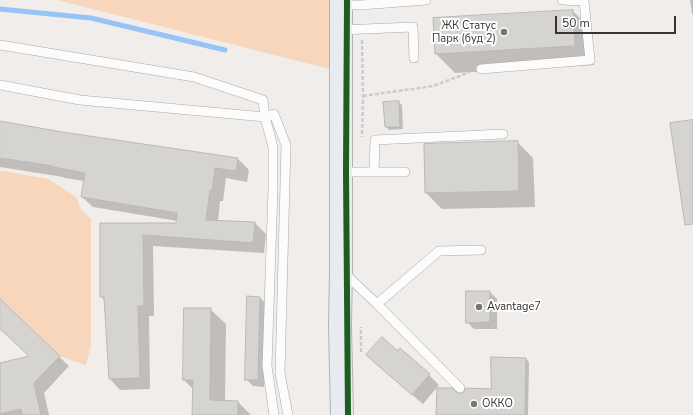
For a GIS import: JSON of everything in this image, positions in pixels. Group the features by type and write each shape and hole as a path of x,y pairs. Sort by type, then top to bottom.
{"main road":[{"path":"341,3 340,326 342,415"}],"lane":[{"path":"341,3 426,0"},
{"path":"481,69 590,60 584,1 562,0"},
{"path":"340,30 413,27 414,58"},
{"path":"0,45 194,77 263,100 273,147 267,366 274,415"},
{"path":"0,85 80,100 266,117 274,114 286,145 280,373 288,415"},
{"path":"374,172 374,140 503,134"},
{"path":"341,172 405,172"},
{"path":"377,304 439,251 481,250"},
{"path":"341,271 377,304 460,388"}],"path":[{"path":"362,28 362,141"},
{"path":"363,96 433,86 481,69"}],"shaded area":[{"path":"57,0 333,0 334,70 61,1"},
{"path":"4,171 48,179 76,197 81,209 91,219 91,345 86,365 60,356 0,299 0,172"}],"building":[{"name":"ЖК Статус Парк (буд 2)","path":"573,10 575,46 435,54 433,18"},
{"path":"399,101 400,127 385,127 383,102"},
{"path":"693,120 693,224 685,225 670,123"},
{"path":"0,121 62,132 238,158 236,171 215,168 206,220 255,222 253,243 143,235 144,306 138,306 140,378 109,379 104,297 100,297 100,223 176,223 177,213 81,197 85,173 53,166 0,158"},
{"path":"518,141 519,191 425,193 424,144"},
{"path":"466,291 490,291 490,322 466,323"},
{"path":"247,296 260,297 258,380 245,380"},
{"path":"0,299 60,356 34,383 41,415 22,415 21,409 0,414 0,363 29,356 0,329"},
{"path":"184,308 211,308 210,400 238,401 238,415 192,415 193,380 183,380"},
{"path":"382,337 398,351 400,348 430,374 412,395 366,355"},
{"path":"491,357 526,358 525,415 436,415 437,388 452,388 459,394 464,392 466,388 491,389"}],"waterway":[{"path":"0,9 91,18 225,50"}],"cycle path":[{"path":"347,0 346,172 348,415"}],"place":[{"name":"ЖК Статус Парк (буд 2)","path":"504,32"},
{"name":"Avantage7","path":"479,307"},
{"name":"ОККО","path":"474,404"}]}
